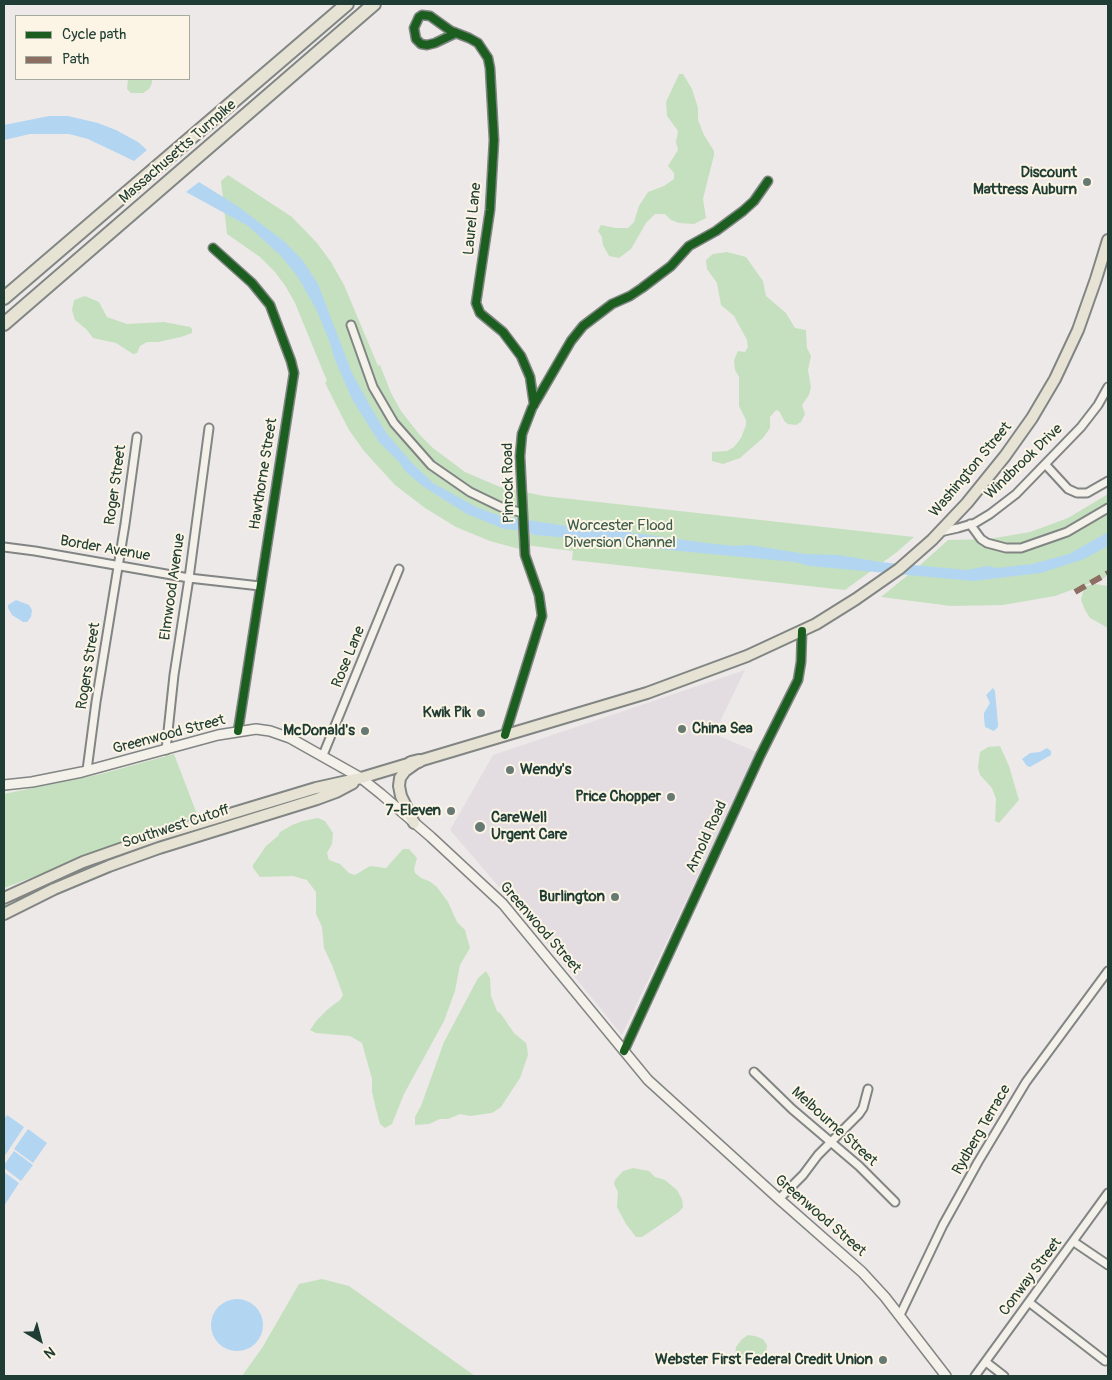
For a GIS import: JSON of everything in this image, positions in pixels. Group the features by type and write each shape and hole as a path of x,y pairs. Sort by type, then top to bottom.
{"highway":[{"name":"Massachusetts Turnpike","path":"4,298 347,4"},
{"name":"Massachusetts Turnpike","path":"4,324 374,4"}],"main road":[{"name":"Washington Street","path":"629,699 747,656 802,631 830,616 884,580 932,540 967,503 996,468 1023,432 1044,397 1078,330 1108,240"},
{"name":"Southwest Cutoff","path":"4,898 69,868 144,840 316,788 361,778 629,699"},
{"name":"Greenwood Street","path":"4,785 32,782 87,770 238,731 256,729 277,733 290,738 361,778 414,822 507,908 624,1051 661,1092 862,1272 900,1315 946,1376"},
{"path":"414,762 400,778 399,786 401,796 414,822"},
{"name":"Southwest Cutoff","path":"4,914 54,889 109,866 317,799 336,792 361,778"}],"street":[{"name":"Laurel Lane","path":"456,33 435,43 423,45 416,39 414,28 419,17 426,15 433,17 456,33 478,43 486,54 490,68 494,140 490,210 476,297 477,307 483,316 504,332 524,361 531,383 534,405"},
{"name":"Pinrock Road","path":"506,735 542,616 539,595 525,555 520,441 534,405 571,341 583,326 612,304 642,288 671,266 689,246 716,231 744,211 754,201 768,181"},
{"name":"Hawthorne Street","path":"214,248 252,283 270,305 294,370 238,731"},
{"path":"351,325 373,387 394,423 431,465 470,492 523,515"},
{"name":"Windbrook Drive","path":"940,532 970,524 990,514 1012,497 1090,416 1108,386"},
{"name":"Elmwood Avenue","path":"166,750 174,675 209,428"},
{"name":"Roger Street","path":"118,566 137,437"},
{"path":"1045,464 1068,489 1077,493 1087,493 1108,481"},
{"path":"970,524 980,539 986,543 1006,548 1021,548 1067,532 1108,508"},
{"name":"Border Avenue","path":"4,547 189,578 260,586"},
{"name":"Rogers Street","path":"87,770 118,566"},
{"name":"Rose Lane","path":"323,755 399,569"},
{"name":"Arnold Road","path":"624,1051 758,759 798,680 801,662 802,631"},
{"name":"Rydberg Terrace","path":"900,1315 943,1225 1026,1082 1108,971"},
{"name":"Melbourne Street","path":"754,1072 792,1109 859,1166 895,1202"},
{"path":"779,1199 859,1114 863,1108 868,1089"},
{"name":"Conway Street","path":"975,1376 1108,1193"},
{"path":"1074,1242 1108,1265"},
{"path":"1030,1302 1105,1361"},
{"path":"986,1362 1004,1376"}],"shaded area":[{"path":"745,670 714,734 757,752 622,1035 538,932 450,830 493,755"}],"green space":[{"path":"679,74 683,74 692,89 698,108 698,120 704,135 714,151 703,199 706,218 694,224 679,223 671,220 665,214 655,214 646,223 631,249 619,258 609,256 598,231 601,225 628,228 634,222 639,206 648,192 664,186 674,179 674,173 668,166 678,150 676,142 678,131 667,116 666,102"},
{"path":"128,80 152,80 149,89 143,93 131,93 127,89"},
{"name":"Worcester Flood Diversion Channel","path":"228,175 292,217 317,243 331,262 344,285 378,366 380,365 391,393 401,411 433,448 465,472 500,487 544,496 914,537 897,552 845,590 572,560 573,551 525,545 523,550 490,541 456,527 425,508 395,485 364,451 349,430 325,383 327,381 295,303 286,287 275,272 260,257 227,234 221,181"},
{"path":"727,252 746,257 763,281 766,296 786,313 795,328 806,330 807,348 811,356 808,370 811,387 809,395 802,405 805,414 801,422 796,425 788,424 779,411 776,410 770,417 770,428 763,438 740,458 723,464 712,461 712,452 727,451 734,447 741,438 746,425 746,420 739,406 739,377 735,370 734,360 738,351 745,352 748,347 747,340 734,316 721,305 717,283 707,269 706,260 713,254"},
{"path":"85,296 99,302 107,317 127,324 164,322 190,327 192,333 158,342 147,342 140,346 137,353 133,354 116,343 93,338 75,320 72,310 74,300"},
{"path":"1108,494 1108,575 1104,578 1055,596 1003,605 951,606 881,597 948,540 989,539 1030,532 1068,518"},
{"path":"1095,584 1108,586 1108,628 1090,618 1081,600 1086,586"},
{"path":"1000,746 1009,766 1019,800 999,823 995,821 996,799 992,788 980,775 978,768 980,752 988,747"},
{"path":"174,754 200,822 129,841 4,888 4,794 101,774"},
{"path":"318,818 325,821 333,833 332,844 327,853 329,860 340,864 349,873 355,875 370,866 386,868 403,849 409,849 417,858 414,869 415,873 437,887 448,902 457,922 465,930 470,948 460,965 455,991 444,1021 404,1094 392,1124 385,1128 380,1124 372,1092 372,1079 362,1043 350,1036 316,1033 310,1030 317,1020 340,1000 343,995 324,948 322,927 316,914 316,892 307,880 293,876 260,877 253,868 253,865 266,846 280,832 292,825"},
{"path":"486,971 490,978 491,996 497,1011 514,1033 526,1043 528,1055 520,1078 501,1107 492,1113 470,1116 460,1114 429,1124 415,1125 415,1117 421,1106 444,1042 478,978"},
{"path":"633,1168 649,1171 655,1177 665,1180 677,1190 682,1199 683,1207 679,1212 642,1237 636,1237 617,1207 618,1192 614,1184 623,1171"},
{"path":"322,1279 349,1286 475,1376 242,1376 262,1348 299,1284"},
{"path":"748,1335 763,1339 767,1345 766,1353 757,1362 735,1357 736,1347"}],"water":[{"path":"49,116 68,116 98,123 138,142 147,150 134,161 88,139 69,134 30,134 4,140 4,125"},
{"path":"199,182 236,205 285,242 303,261 318,284 352,373 387,434 413,464 433,483 476,507 500,516 594,530 620,531 706,543 734,546 749,545 806,554 838,555 880,562 967,570 987,566 997,568 1032,564 1069,554 1108,532 1108,546 1084,559 1041,573 973,581 810,566 795,562 535,535 525,531 504,529 467,514 424,487 406,472 379,442 352,399 317,311 298,277 281,256 248,226 186,192"},
{"path":"16,600 29,605 32,610 31,617 27,622 23,622 12,615 8,608 8,605"},
{"path":"993,688 995,691 998,724 994,731 985,727 984,718 984,713 990,703 986,695"},
{"path":"1047,748 1051,751 1051,755 1030,767 1022,759 1030,753 1040,752"},
{"path":"7,1115 24,1127 4,1157 4,1119"},
{"path":"28,1129 47,1143 33,1163 14,1149"},
{"path":"14,1151 33,1165 21,1181 4,1168 4,1165"},
{"path":"4,1172 19,1183 4,1206"},
{"path":"232,1299 242,1299 252,1303 259,1310 263,1325 259,1340 252,1347 242,1351 232,1351 222,1347 215,1340 211,1330 211,1320 215,1310 222,1303"}],"marked path":[{"path":"1075,592 1108,573"}],"cycle path":[{"path":"456,33 427,45 421,44 416,39 414,28 419,17 422,15 430,16 451,31 469,38 478,43 488,58 494,140 490,210 476,303 480,313 503,332 521,356 530,377 534,405"},
{"path":"505,735 542,616 539,595 525,555 520,456 522,434 532,408 571,341 583,326 612,304 642,288 671,266 689,246 716,231 743,211 754,201 768,181"},
{"path":"213,248 252,283 270,305 294,373 238,731"},
{"path":"624,1051 760,756 798,680 801,662 802,631"}],"place":[{"name":"Discount Mattress Auburn","path":"1087,182"},
{"name":"Kwik Pik","path":"481,713"},
{"name":"China Sea","path":"682,729"},
{"name":"McDonald's","path":"365,731"},
{"name":"Wendy's","path":"510,770"},
{"name":"Price Chopper","path":"671,797"},
{"name":"7-Eleven","path":"451,811"},
{"name":"CareWell Urgent Care","path":"480,827"},
{"name":"Burlington","path":"615,897"},
{"name":"Webster First Federal Credit Union","path":"883,1360"}]}
